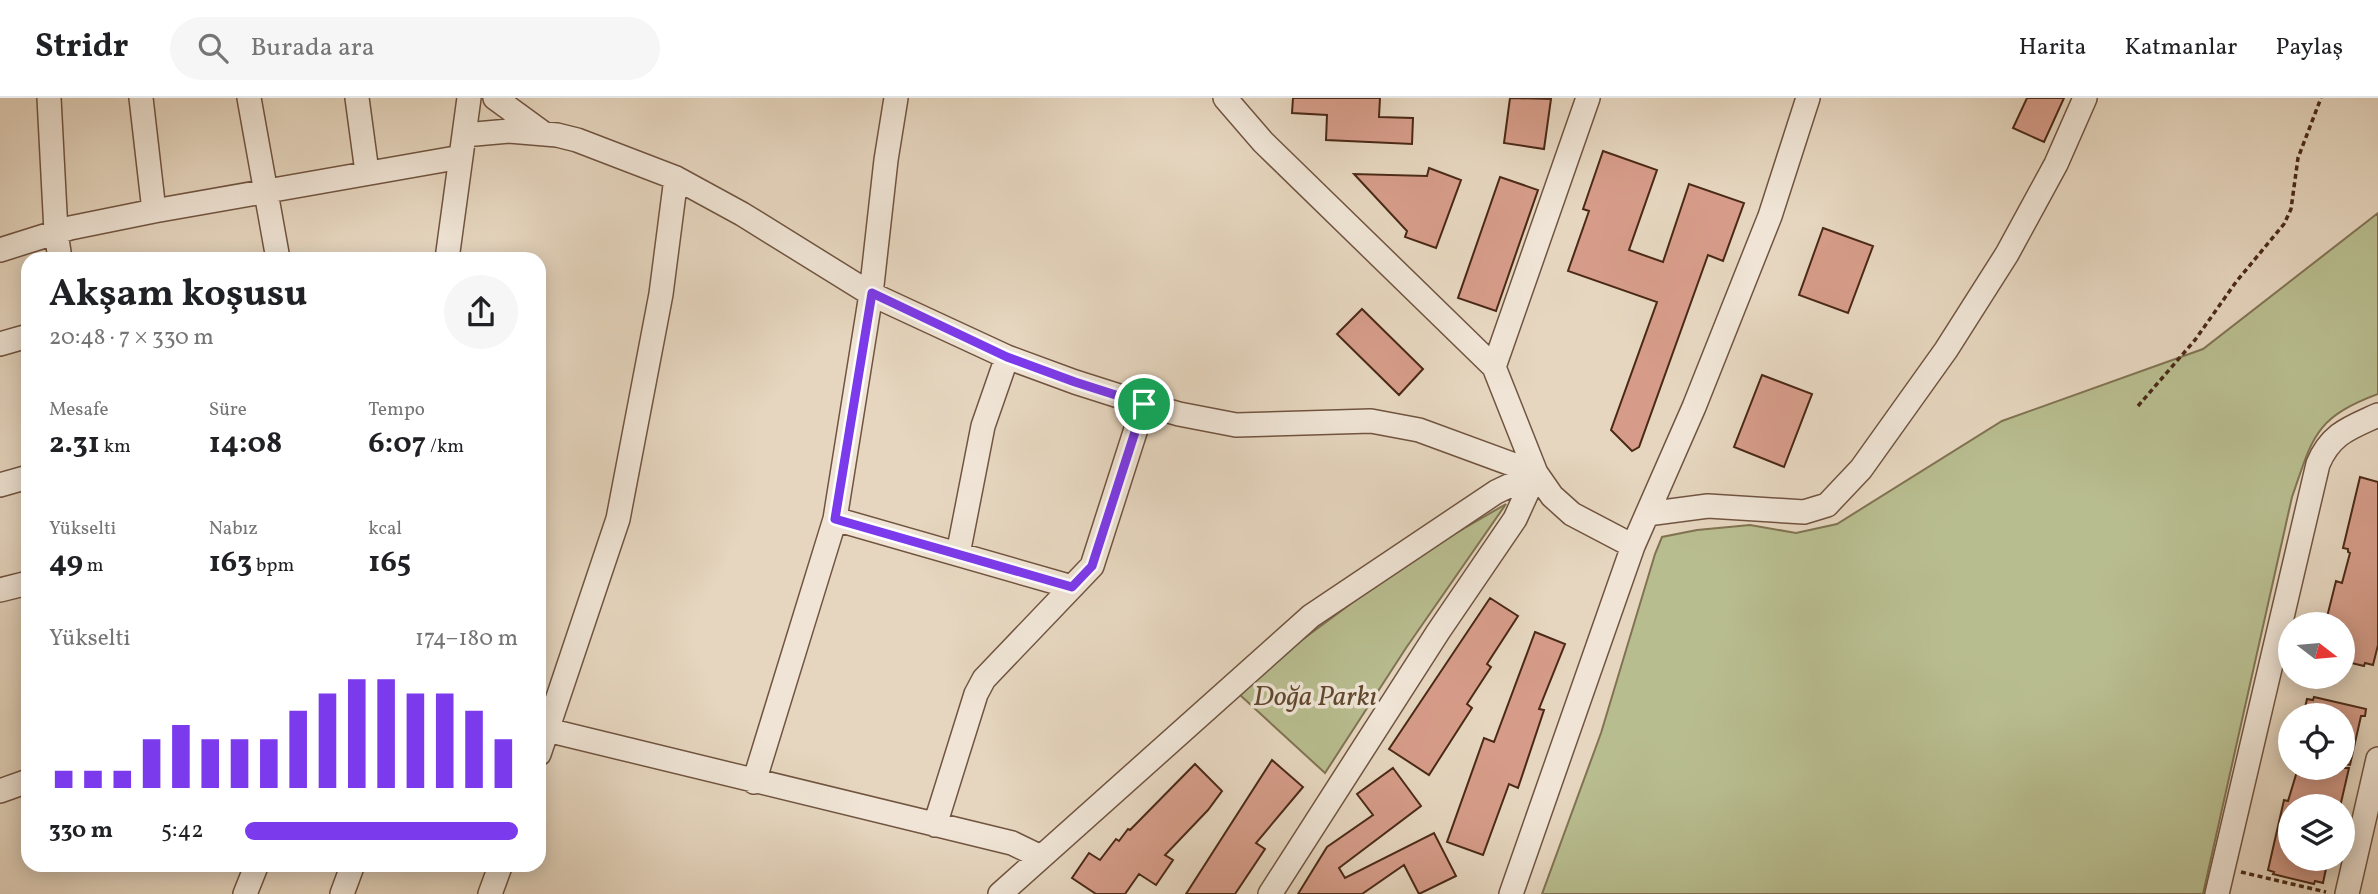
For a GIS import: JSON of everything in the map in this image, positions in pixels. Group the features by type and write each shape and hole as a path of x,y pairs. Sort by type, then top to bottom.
{"street":[{"path":"49,98 59,252"},
{"path":"141,98 154,211"},
{"path":"249,98 277,252"},
{"path":"357,98 367,172"},
{"path":"448,252 469,98"},
{"path":"495,98 543,133"},
{"path":"754,782 835,519 872,293 886,160 896,98"},
{"path":"1225,98 1263,142 1494,367 1536,473 1552,496 1572,514 1633,547"},
{"path":"1494,367 1588,98"},
{"path":"1511,894 1633,547 1695,407 1765,229 1808,98"},
{"path":"1647,514 1708,506 1804,512 1827,505 1869,458 1946,350 2000,265 2056,164 2085,98"},
{"path":"0,250 56,232 154,211 367,172 509,131 543,133 578,140 676,178 742,214 872,293 1007,357 1075,382 1179,414 1236,425 1371,421 1419,430 1536,473"},
{"path":"546,721 618,519 661,295 676,178"},
{"path":"0,344 21,338"},
{"path":"958,554 983,426 1007,357"},
{"path":"935,825 976,694 984,679 1092,566 1144,404"},
{"path":"2217,894 2318,464 2332,439 2378,415"},
{"path":"1000,894 1311,617 1496,492 1536,473"},
{"path":"1270,894 1438,632 1515,519 1536,473"},
{"path":"0,485 21,479"},
{"path":"835,519 1072,587"},
{"path":"0,590 21,585"},
{"path":"546,730 1012,844 1041,857"},
{"path":"2347,894 2378,758"},
{"path":"0,791 21,784"},
{"path":"245,894 254,872"},
{"path":"342,894 350,872"},
{"path":"490,894 498,872"}],"path":[{"path":"2138,405 2195,340 2236,282 2284,224 2291,209 2298,158 2321,98"},
{"path":"2223,867 2335,894"}],"green space":[{"path":"2378,213 2378,394 2328,421 2312,444 2299,476 2292,497 2203,894 1542,894 1601,733 1662,537 1697,530 1750,525 1796,533 1837,524 2002,421 2203,349"},
{"name":"Doğa Parkı","path":"1506,504 1406,648 1325,773 1240,695 1279,657 1411,559"}],"building":[{"path":"1293,98 1380,98 1379,117 1413,118 1412,144 1326,140 1327,115 1292,113"},
{"path":"1510,98 1551,99 1544,149 1504,143"},
{"path":"2027,98 2064,98 2044,142 2013,128"},
{"path":"1603,151 1657,170 1629,250 1663,262 1689,184 1744,203 1723,261 1708,255 1639,447 1632,451 1611,430 1657,302 1568,271 1589,211 1583,209"},
{"path":"1429,168 1461,180 1436,248 1405,237 1407,231 1354,174 1427,176"},
{"path":"1500,177 1538,190 1496,311 1458,298"},
{"path":"1823,228 1873,246 1848,313 1799,295"},
{"path":"1362,309 1423,369 1399,395 1337,334"},
{"path":"1762,375 1812,394 1784,467 1734,447"},
{"path":"2360,477 2378,482 2378,645 2373,665 2356,664 2356,612 2328,612 2336,581 2342,583 2350,553 2343,548"},
{"path":"1490,598 1518,616 1487,664 1491,667 1467,704 1472,708 1429,775 1389,749"},
{"path":"1535,632 1565,644 1539,709 1544,710 1518,788 1509,784 1483,855 1447,842 1484,738 1494,742"},
{"path":"2314,697 2340,703 2306,703 2307,699 2313,700"},
{"path":"2355,706 2366,709 2365,716 2361,716 2355,743"},
{"path":"1272,760 1303,787 1256,843 1265,849 1235,894 1186,894"},
{"path":"1195,764 1222,791 1208,810 1165,855 1173,860 1156,885 1139,874 1125,894 1096,894 1072,878 1089,853 1100,860 1116,839 1119,841"},
{"path":"1393,768 1421,806 1339,868 1345,878 1434,833 1456,876 1419,894 1404,865 1362,894 1298,894 1327,847 1373,815 1357,794"},
{"path":"2294,780 2346,780 2343,794 2290,794"},
{"path":"2278,826 2278,871 2326,871 2323,883 2315,881 2314,884 2273,874 2274,872 2268,870"}],"route":[{"path":"872,293 1007,357 1144,404 1092,566 1072,587 835,519 872,293"}]}
